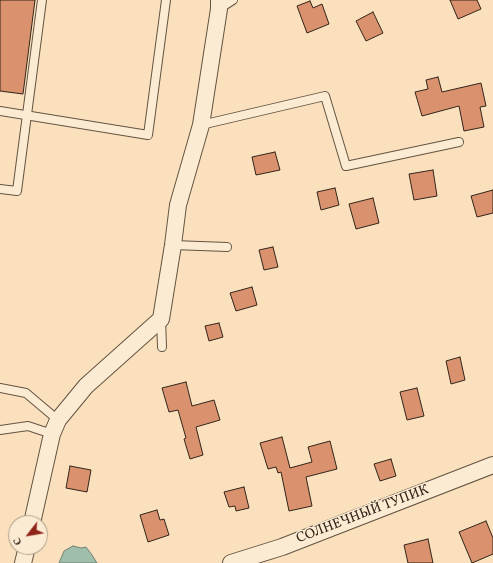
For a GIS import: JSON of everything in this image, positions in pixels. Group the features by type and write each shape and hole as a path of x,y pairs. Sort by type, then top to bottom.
{"street":[{"path":"34,515 55,427 86,386 161,319 178,205 201,124 219,5"},
{"name":"СОЛНЕЧНЫЙ ТУПИК","path":"231,563 282,547 493,465"}],"lane":[{"path":"0,189 17,191 42,0"},
{"path":"0,111 148,135 166,0"},
{"path":"219,5 233,0"},
{"path":"201,124 325,96 346,166 459,142"},
{"path":"173,246 227,247"},
{"path":"161,319 162,346"},
{"path":"0,388 26,393 55,427"},
{"path":"0,430 28,426 55,427"}],"shaded area":[{"path":"73,546 81,548 86,547 97,563 59,563 64,551"}],"building":[{"path":"0,0 35,0 23,94 0,91"},
{"path":"450,0 477,0 481,9 458,19"},
{"path":"310,1 313,8 322,4 329,24 307,33 297,6"},
{"path":"373,12 383,33 366,41 356,21"},
{"path":"438,77 442,92 481,83 486,106 480,107 484,127 464,131 459,106 422,116 415,92 428,89 426,80"},
{"path":"275,152 280,170 256,175 252,157"},
{"path":"433,170 437,196 414,200 409,174"},
{"path":"335,188 339,205 321,210 317,192"},
{"path":"493,190 493,213 477,217 471,196"},
{"path":"373,198 379,223 356,229 349,204"},
{"path":"273,247 278,267 264,270 259,250"},
{"path":"252,287 257,305 236,311 230,293"},
{"path":"219,323 223,337 209,341 205,326"},
{"path":"460,357 465,380 451,384 446,361"},
{"path":"186,382 192,406 214,400 220,420 196,427 203,455 190,459 178,410 169,412 162,388"},
{"path":"417,388 424,416 407,420 400,392"},
{"path":"282,437 290,468 312,462 308,447 330,441 337,469 306,477 312,506 289,511 281,472 278,473 276,467 268,469 260,443"},
{"path":"391,459 396,476 380,481 374,464"},
{"path":"70,466 91,470 87,492 66,488"},
{"path":"244,487 249,508 236,511 235,506 229,507 224,492"},
{"path":"157,510 160,520 164,519 169,535 148,542 140,515"},
{"path":"486,521 493,538 493,554 472,563 459,532"},
{"path":"428,539 433,563 408,563 404,545"}]}
